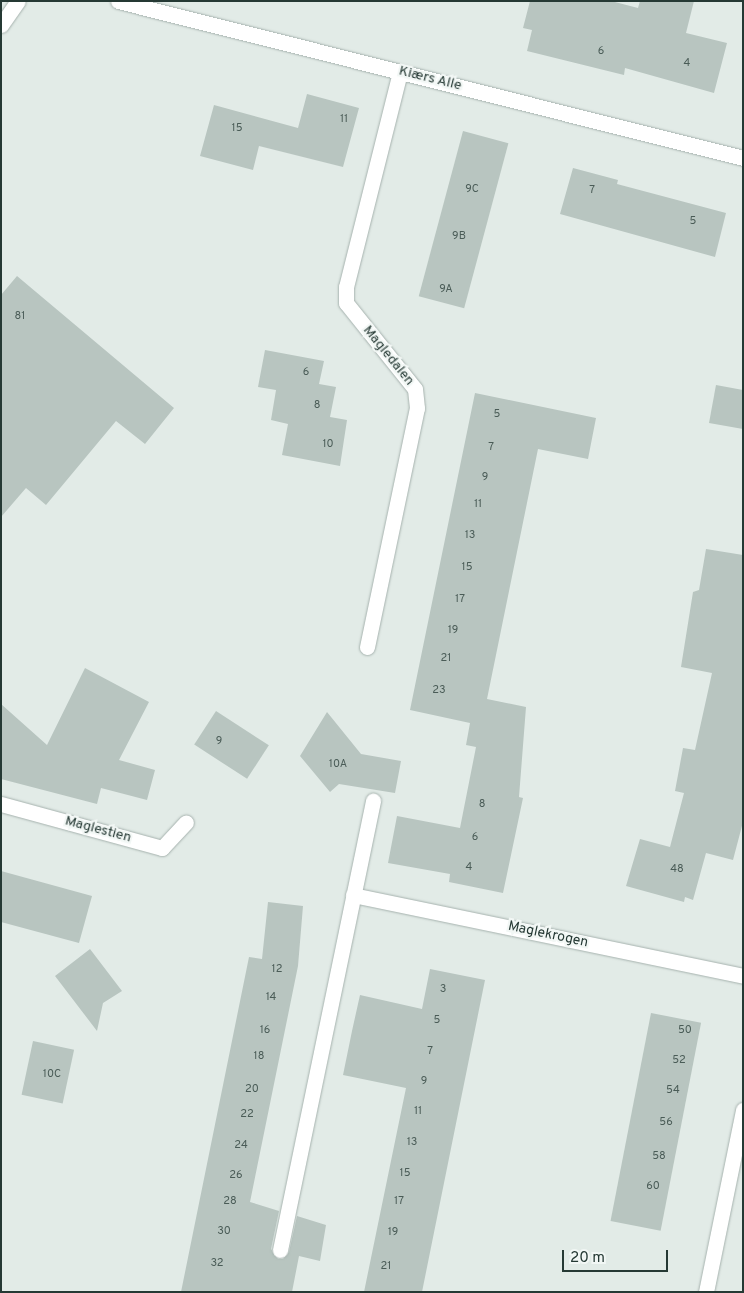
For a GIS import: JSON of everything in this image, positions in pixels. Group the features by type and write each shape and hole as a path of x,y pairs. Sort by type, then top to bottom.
{"street":[{"path":"1,25 18,1"},
{"name":"Kiærs Alle","path":"118,1 743,158"},
{"name":"Magledalen","path":"367,647 417,408 415,389 346,303 346,287 400,72"},
{"path":"280,1250 373,800"},
{"name":"Maglestien","path":"1,804 162,848 186,822"},
{"name":"Maglekrogen","path":"353,895 743,976"},
{"path":"706,1292 743,1110"}],"building":[{"path":"530,1 611,1 638,8 640,1 694,1 686,33 727,43 714,93 625,68 624,75 527,51 532,30 523,28"},
{"path":"307,94 359,108 343,167 259,146 253,170 200,156 214,105 298,128"},
{"path":"463,131 508,143 464,308 419,296"},
{"path":"573,168 618,180 617,184 726,213 715,257 560,214"},
{"path":"17,276 174,408 145,444 116,421 46,505 26,488 1,517 1,295"},
{"path":"265,350 324,361 319,384 336,387 330,417 347,420 340,466 282,455 288,424 271,420 276,390 258,387"},
{"path":"716,385 743,390 743,429 709,423"},
{"path":"475,393 596,418 588,459 538,449 487,699 526,707 519,797 523,798 503,893 449,882 450,874 388,863 397,816 460,828 476,747 466,745 470,723 410,710"},
{"path":"706,549 743,555 743,822 733,860 706,853 693,900 685,897 684,902 626,886 640,839 670,847 684,793 675,791 683,748 695,750 712,673 681,667 693,592 699,590"},
{"path":"85,668 149,702 119,760 155,770 147,800 101,788 97,804 1,779 1,704 47,745"},
{"path":"216,711 269,745 247,779 194,745"},
{"path":"327,712 361,754 401,761 395,793 339,784 330,792 300,756"},
{"path":"1,871 92,896 79,943 1,922"},
{"path":"268,902 303,906 298,966 250,1202 279,1211 271,1249 278,1259 283,1259 289,1252 297,1216 326,1225 320,1261 299,1256 292,1292 181,1292 249,957 262,959"},
{"path":"90,949 122,991 103,1003 97,1031 55,976"},
{"path":"430,969 485,980 422,1292 364,1292 406,1088 343,1075 360,995 422,1009"},
{"path":"651,1013 701,1023 661,1231 611,1221"},
{"path":"33,1041 74,1050 63,1104 22,1095"}]}
